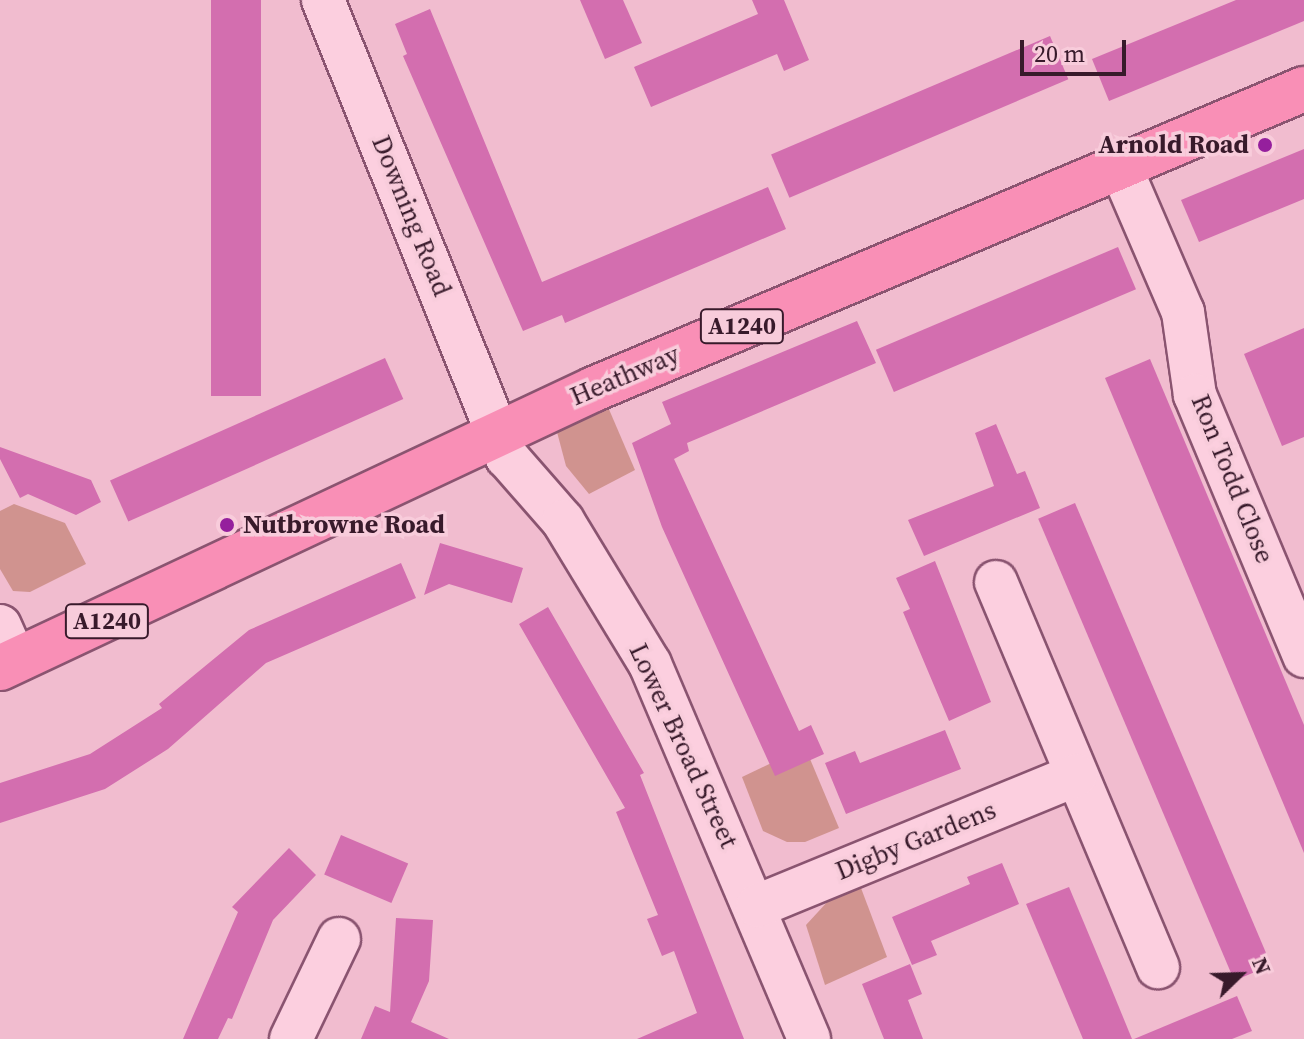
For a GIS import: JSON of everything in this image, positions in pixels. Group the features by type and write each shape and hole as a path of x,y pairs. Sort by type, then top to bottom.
{"main road":[{"name":"Heathway","path":"5,651 197,579 497,433 1304,89"}],"street":[{"name":"Downing Road","path":"323,0 497,433"},
{"name":"Ron Todd Close","path":"1120,166 1183,312 1195,395 1304,656"},
{"name":"Lower Broad Street","path":"497,433 507,457 563,521 650,664 757,906 809,1039"},
{"path":"996,582 1158,967"},
{"name":"Digby Gardens","path":"757,906 1076,775"},
{"path":"291,1039 339,939"}],"shaded area":[{"path":"608,407 635,470 589,494 566,466 557,432"},
{"path":"14,504 65,523 86,564 30,592 13,591 0,569 0,511"},
{"path":"805,747 839,828 805,842 787,842 763,831 742,777"},
{"path":"861,888 887,957 825,985 806,925 829,900"}],"building":[{"path":"211,0 261,0 261,396 211,396"},
{"path":"580,0 623,0 642,43 605,59"},
{"path":"752,0 784,0 809,60 784,71 777,54 651,107 634,67 758,14"},
{"path":"1236,0 1304,0 1304,21 1109,101 1092,59"},
{"path":"430,9 542,282 768,187 786,229 565,323 562,315 523,331 403,56 407,54 395,24"},
{"path":"1050,36 1068,79 789,198 771,154"},
{"path":"1304,149 1304,199 1199,242 1181,200"},
{"path":"1118,247 1136,289 894,392 876,350"},
{"path":"857,321 876,363 687,443 689,451 674,459 799,731 811,725 824,754 775,776 662,527 632,443 671,424 662,402"},
{"path":"1304,328 1304,437 1282,446 1244,354"},
{"path":"385,358 403,399 128,522 110,480"},
{"path":"1150,359 1304,725 1304,853 1105,378"},
{"path":"996,424 1017,474 1025,471 1040,508 924,556 908,520 994,486 975,433"},
{"path":"0,447 91,480 101,502 76,515 28,494 20,498 0,459"},
{"path":"1075,503 1271,965 1234,981 1038,519"},
{"path":"440,543 523,568 512,603 449,584 424,595"},
{"path":"935,561 991,702 949,721 903,612 910,609 896,578"},
{"path":"401,563 416,598 266,663 168,749 105,789 0,823 0,783 90,754 162,708 159,704 249,630"},
{"path":"548,607 644,773 640,775 744,1039 637,1039 697,1013 674,951 662,956 647,919 658,915 616,812 625,808 519,624"},
{"path":"945,730 961,769 846,814 825,763 855,751 860,763"},
{"path":"341,835 408,864 391,903 324,875"},
{"path":"289,848 316,875 273,920 232,1019 228,1018 218,1039 183,1039 238,912 232,907"},
{"path":"1002,863 1019,904 931,941 937,955 912,965 892,917 970,884 967,877"},
{"path":"1069,887 1132,1039 1083,1039 1026,904"},
{"path":"396,918 433,920 429,981 411,1022 449,1039 361,1039 375,1006 390,1012"},
{"path":"910,964 922,994 908,1000 923,1039 884,1039 862,984"},
{"path":"1237,996 1252,1031 1232,1039 1134,1039"}],"place":[{"name":"Arnold Road","path":"1265,145"},
{"name":"Nutbrowne Road","path":"227,525"}]}
